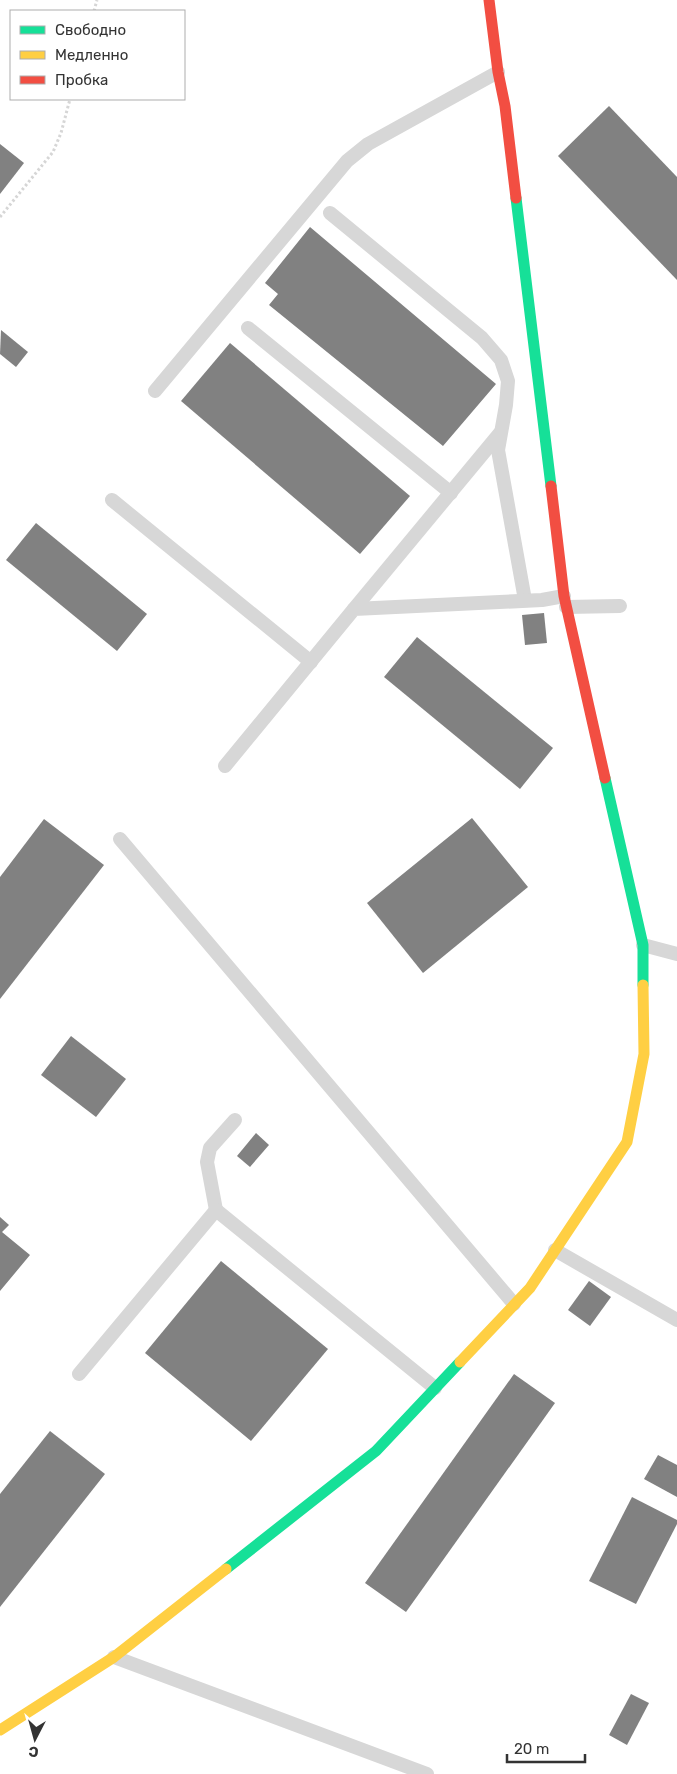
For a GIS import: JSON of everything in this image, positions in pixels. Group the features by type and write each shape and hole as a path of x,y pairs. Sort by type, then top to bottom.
{"street":[{"path":"0,1730 114,1657 376,1450 530,1288 627,1142 644,1054 643,946 565,602 506,115 498,72 489,0"}],"lane":[{"path":"155,392 341,168 357,152 368,144 498,72"},
{"path":"330,213 482,338 501,360 508,381 498,450 525,600"},
{"path":"248,328 451,493"},
{"path":"225,766 502,431"},
{"path":"112,500 311,662"},
{"path":"354,609 525,600 620,606"},
{"path":"120,839 514,1304"},
{"path":"643,946 677,954"},
{"path":"235,1120 210,1148 208,1155 207,1162 216,1210 435,1388"},
{"path":"80,1374 216,1210"},
{"path":"555,1250 677,1320"},
{"path":"114,1657 427,1774"}],"path":[{"path":"0,217 52,152 61,134 70,100"}],"building":[{"path":"609,106 677,177 677,280 558,156"},
{"path":"0,144 24,163 0,194"},
{"path":"310,227 496,384 443,446 269,305 278,294 265,283"},
{"path":"1,330 28,352 16,367 0,354"},
{"path":"230,343 410,496 360,554 181,401"},
{"path":"36,523 147,614 117,651 6,560"},
{"path":"544,613 547,643 525,645 522,615"},
{"path":"417,637 553,748 520,789 384,677"},
{"path":"472,818 528,887 423,973 367,903"},
{"path":"44,819 104,865 0,999 0,877"},
{"path":"71,1036 126,1079 96,1117 41,1075"},
{"path":"256,1133 269,1145 250,1167 237,1156"},
{"path":"0,1217 9,1225 2,1232 30,1255 0,1291"},
{"path":"221,1261 328,1349 251,1441 145,1353"},
{"path":"589,1281 611,1297 590,1326 568,1310"},
{"path":"514,1374 555,1403 406,1612 365,1583"},
{"path":"50,1431 105,1474 0,1607 0,1494"},
{"path":"658,1455 677,1465 677,1497 644,1479"},
{"path":"632,1497 677,1520 677,1524 636,1604 589,1581"},
{"path":"631,1694 649,1703 627,1745 609,1735"}],"traffic: fast":[{"path":"516,198 551,486"},
{"path":"605,778 643,945 643,985"},
{"path":"226,1569 376,1451 460,1362"}],"traffic: slow":[{"path":"460,1362 530,1288 627,1142 644,1054 643,985"},
{"path":"0,1730 114,1657 226,1569"}],"traffic: jam":[{"path":"489,0 498,72 505,106 516,198"},
{"path":"551,486 564,596 605,778"}]}
